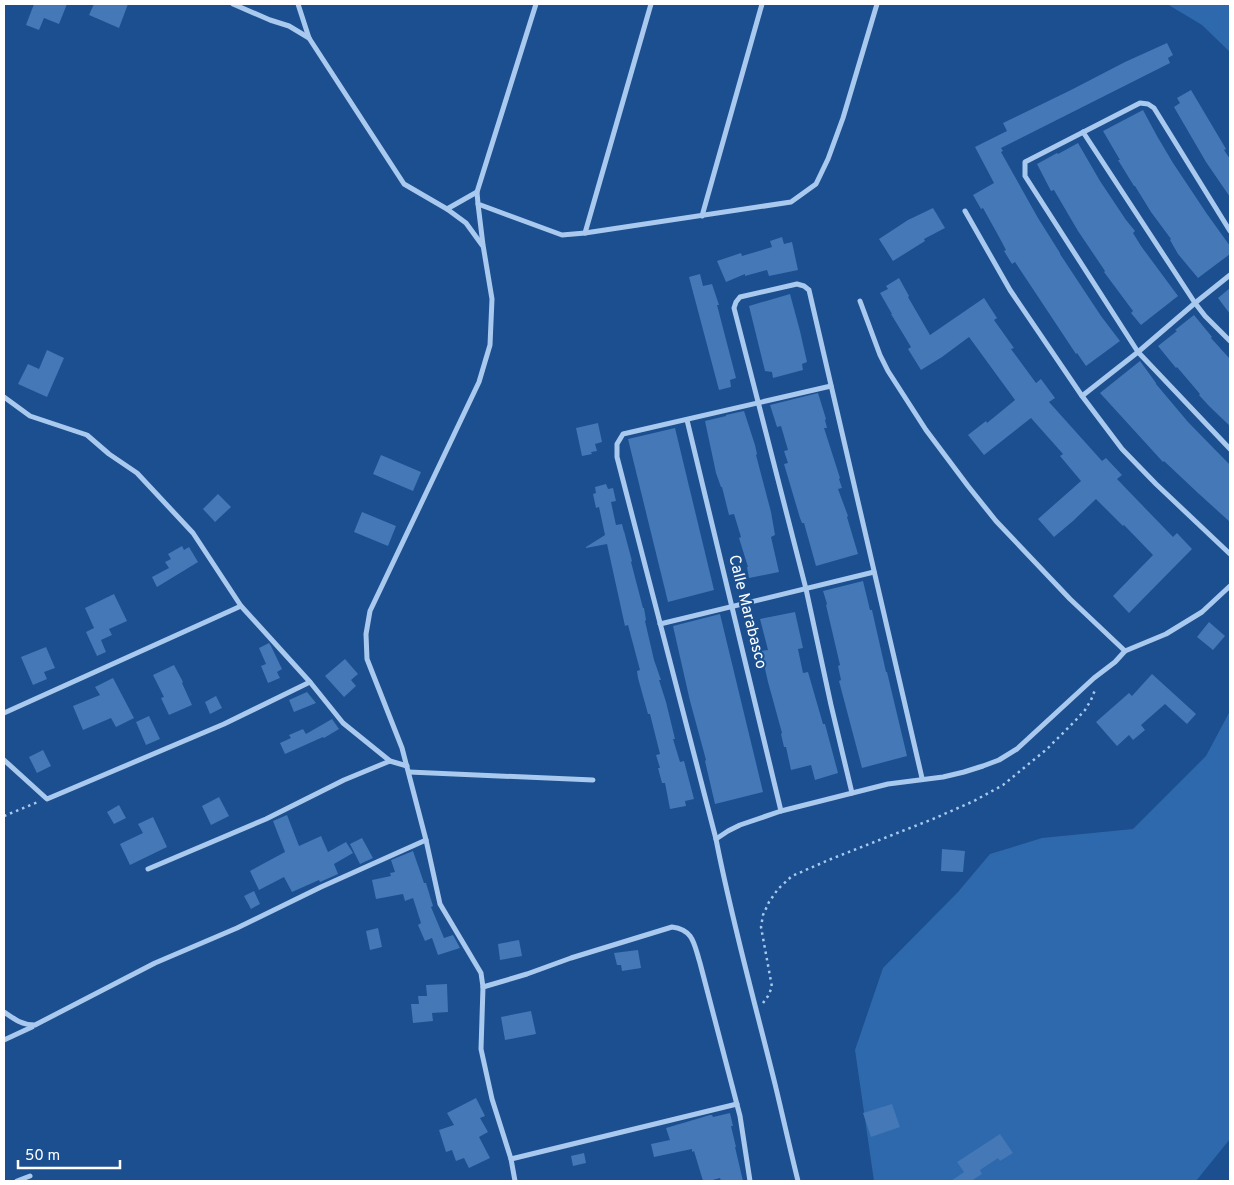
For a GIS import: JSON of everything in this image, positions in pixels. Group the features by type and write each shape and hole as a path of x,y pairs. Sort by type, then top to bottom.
{"street":[{"path":"233,4 289,26 310,38"},
{"path":"298,4 310,38 404,184 447,209 466,223 483,245"},
{"path":"515,1181 511,1158 492,1099 482,1050 484,987 480,973 440,904 409,772 399,739 367,658 366,634 370,611 479,382 490,345 492,299 477,192 536,4"},
{"path":"585,233 651,4"},
{"path":"702,216 762,4"},
{"path":"478,204 562,235 791,202 816,184 828,159 843,118 877,4"},
{"path":"1230,231 1154,108 1148,104 1140,103 1025,162 1025,176 1138,352 1230,449"},
{"path":"1083,132 1195,303 1230,342"},
{"path":"447,209 477,192"},
{"path":"965,211 1010,290 1082,396 1122,449 1230,554"},
{"path":"1082,396 1230,275"},
{"path":"852,793 806,589 734,308 740,297 797,284 809,290 922,778"},
{"path":"860,301 888,371 926,430 968,486 996,521 1052,581 1124,651"},
{"path":"798,1181 724,883 716,839 617,457 617,444 623,434 831,386"},
{"path":"4,397 30,416 87,435 109,454 137,473 193,533 242,606 310,682 343,723 390,761 407,766"},
{"name":"Calle Marabasco","path":"687,420 781,811"},
{"path":"660,624 874,572"},
{"path":"716,839 728,831 781,811 888,784 922,778 943,777 1000,760 1018,749 1094,678 1115,662 1124,651 1166,634 1202,612 1230,586"},
{"path":"4,713 242,606"},
{"path":"4,760 47,799 224,724 310,682"},
{"path":"148,869 266,819 344,780 390,761"},
{"path":"409,772 593,780"},
{"path":"4,1040 155,963 237,928 320,887 426,840"},
{"path":"484,987 672,927 682,928 692,938 737,1104 750,1181"},
{"path":"4,1012 17,1022 34,1025"},
{"path":"511,1158 737,1104"},
{"path":"17,1181 30,1176"}],"path":[{"path":"754,1007 763,1002 772,987 760,927 766,908 778,889 792,876 933,819 974,801 1003,785 1047,749 1085,710 1095,691 1094,678"},
{"path":"4,816 47,799"}],"shaded area":[{"path":"1167,4 1230,4 1230,52 1202,25"},
{"path":"1230,711 1230,1139 1196,1181 874,1181 855,1050 883,968 958,892 990,854 1042,838 1133,829 1206,756"}],"building":[{"path":"34,4 67,4 59,24 44,18 39,30 26,25"},
{"path":"94,4 128,4 119,28 89,15"},
{"path":"1167,43 1173,55 1168,58 1170,63 1001,148 1003,151 1001,152 1060,254 1120,341 1086,366 1015,262 1012,264 983,208 981,209 973,195 994,183 975,147 1007,131 1003,123"},
{"path":"1191,90 1230,159 1230,197 1206,162 1174,107 1180,103 1177,98"},
{"path":"1143,110 1173,163 1230,246 1230,254 1198,278 1178,254 1171,239 1134,186 1103,131"},
{"path":"1078,143 1100,181 1135,231 1133,233 1141,246 1178,296 1141,325 1104,272 1054,190 1051,191 1037,164"},
{"path":"933,208 945,228 924,239 925,241 893,261 879,239 908,220"},
{"path":"782,237 784,244 792,242 798,270 769,276 767,270 745,276 745,274 726,282 717,261 741,253 742,256 772,247 770,241"},
{"path":"700,274 703,286 712,284 719,305 717,305 736,378 730,380 731,387 719,390 689,277"},
{"path":"899,278 930,335 984,298 997,318 994,320 1014,348 1011,349 1036,383 1041,379 1055,398 1049,402 1102,461 1106,458 1122,475 1117,479 1173,537 1177,533 1192,549 1129,613 1113,596 1153,555 1096,499 1054,537 1038,519 1081,481 1060,456 1063,454 1031,418 984,455 968,435 986,421 987,423 1015,400 969,337 921,370 908,349 911,347 880,293 888,289 886,286"},
{"path":"1230,288 1230,314 1218,298"},
{"path":"790,294 807,362 802,364 803,370 773,378 772,372 765,371 749,306"},
{"path":"1194,315 1230,359 1230,426 1199,395 1158,346"},
{"path":"47,350 64,358 47,397 18,384 28,364 39,369"},
{"path":"1140,361 1156,384 1188,422 1230,465 1230,522 1163,462 1100,393"},
{"path":"818,393 826,419 827,428 824,428 840,478 842,488 838,489 848,516 858,554 816,566 784,464 788,463 784,451 788,450 781,426 777,427 770,405"},
{"path":"744,411 755,445 771,512 775,535 771,537 779,572 749,578 748,567 739,538 741,537 734,514 729,515 722,487 716,473 705,421"},
{"path":"598,423 602,442 595,444 597,451 582,456 576,428"},
{"path":"675,428 714,590 668,602 628,439"},
{"path":"381,455 421,472 413,491 373,474"},
{"path":"606,484 608,489 613,488 616,501 611,502 616,525 622,524 624,531 644,608 654,660 661,680 659,680 675,739 673,739 680,762 684,761 694,799 685,801 686,806 670,809 665,783 662,783 656,755 660,754 650,714 648,714 638,678 637,671 640,670 628,625 625,626 607,544 586,548 605,535 599,507 596,508 593,494 596,493 595,487"},
{"path":"218,494 231,507 215,522 203,509"},
{"path":"362,512 396,526 388,546 354,532"},
{"path":"182,546 184,550 189,547 198,562 157,587 152,577 169,568 165,562 171,559 168,554"},
{"path":"863,581 870,610 872,610 907,756 862,768 839,681 841,680 838,666 840,665 823,591"},
{"path":"114,594 127,621 109,629 112,635 101,640 106,652 97,656 86,632 94,628 85,608"},
{"path":"795,612 803,648 798,649 803,673 808,672 838,773 815,780 811,765 791,770 761,651 768,650 760,619"},
{"path":"720,614 763,792 715,804 673,626"},
{"path":"1209,622 1225,636 1213,650 1197,637"},
{"path":"269,643 282,669 277,672 280,678 268,683 261,666 266,664 259,648"},
{"path":"46,647 55,668 44,672 47,679 33,685 21,657"},
{"path":"345,659 358,674 351,680 356,686 344,697 325,676"},
{"path":"174,665 192,705 169,715 161,698 164,697 153,675"},
{"path":"1152,674 1196,714 1187,724 1165,704 1141,725 1145,730 1133,740 1129,735 1117,746 1096,722 1129,693 1132,696"},
{"path":"113,678 134,718 116,727 111,718 83,730 73,706 100,695 95,687"},
{"path":"307,692 316,703 294,712 289,700"},
{"path":"216,696 222,708 210,714 205,702"},
{"path":"149,716 160,739 146,745 136,722"},
{"path":"332,719 339,729 324,738 285,754 280,743 291,738 289,735 303,729 306,734"},
{"path":"43,750 51,766 37,773 29,757"},
{"path":"219,797 229,816 211,825 202,806"},
{"path":"119,805 126,818 114,824 107,812"},
{"path":"287,815 299,846 321,836 328,852 346,842 353,853 334,864 338,874 320,882 319,880 292,892 284,877 259,890 250,871 285,852 273,821"},
{"path":"153,817 167,847 130,865 120,844 143,833 138,824"},
{"path":"362,838 373,858 360,864 350,844"},
{"path":"942,849 965,851 963,872 941,871"},
{"path":"413,851 424,883 426,883 433,906 431,907 444,938 453,935 460,948 438,955 432,938 425,941 418,925 421,923 413,898 405,901 403,894 376,899 372,880 391,876 390,873 395,872 391,860"},
{"path":"254,891 260,904 251,909 244,896"},
{"path":"378,928 382,947 370,950 366,931"},
{"path":"519,940 522,956 500,960 498,944"},
{"path":"638,950 641,968 622,971 621,965 617,965 614,953"},
{"path":"447,984 448,1012 432,1013 433,1021 413,1023 411,1004 419,1004 418,996 427,996 426,985"},
{"path":"531,1011 536,1034 505,1040 501,1017"},
{"path":"476,1098 485,1116 480,1118 488,1132 479,1137 490,1158 469,1168 464,1158 456,1161 452,1150 446,1152 439,1130 454,1125 447,1113"},
{"path":"892,1104 900,1127 871,1137 863,1113"},
{"path":"730,1113 743,1181 721,1181 720,1178 703,1181 692,1149 654,1157 651,1144 670,1140 666,1128 710,1115 713,1117"},
{"path":"1000,1134 1013,1153 1000,1161 998,1158 980,1170 982,1174 971,1181 951,1181 964,1172 957,1162"},
{"path":"584,1153 586,1163 573,1166 571,1156"}]}
